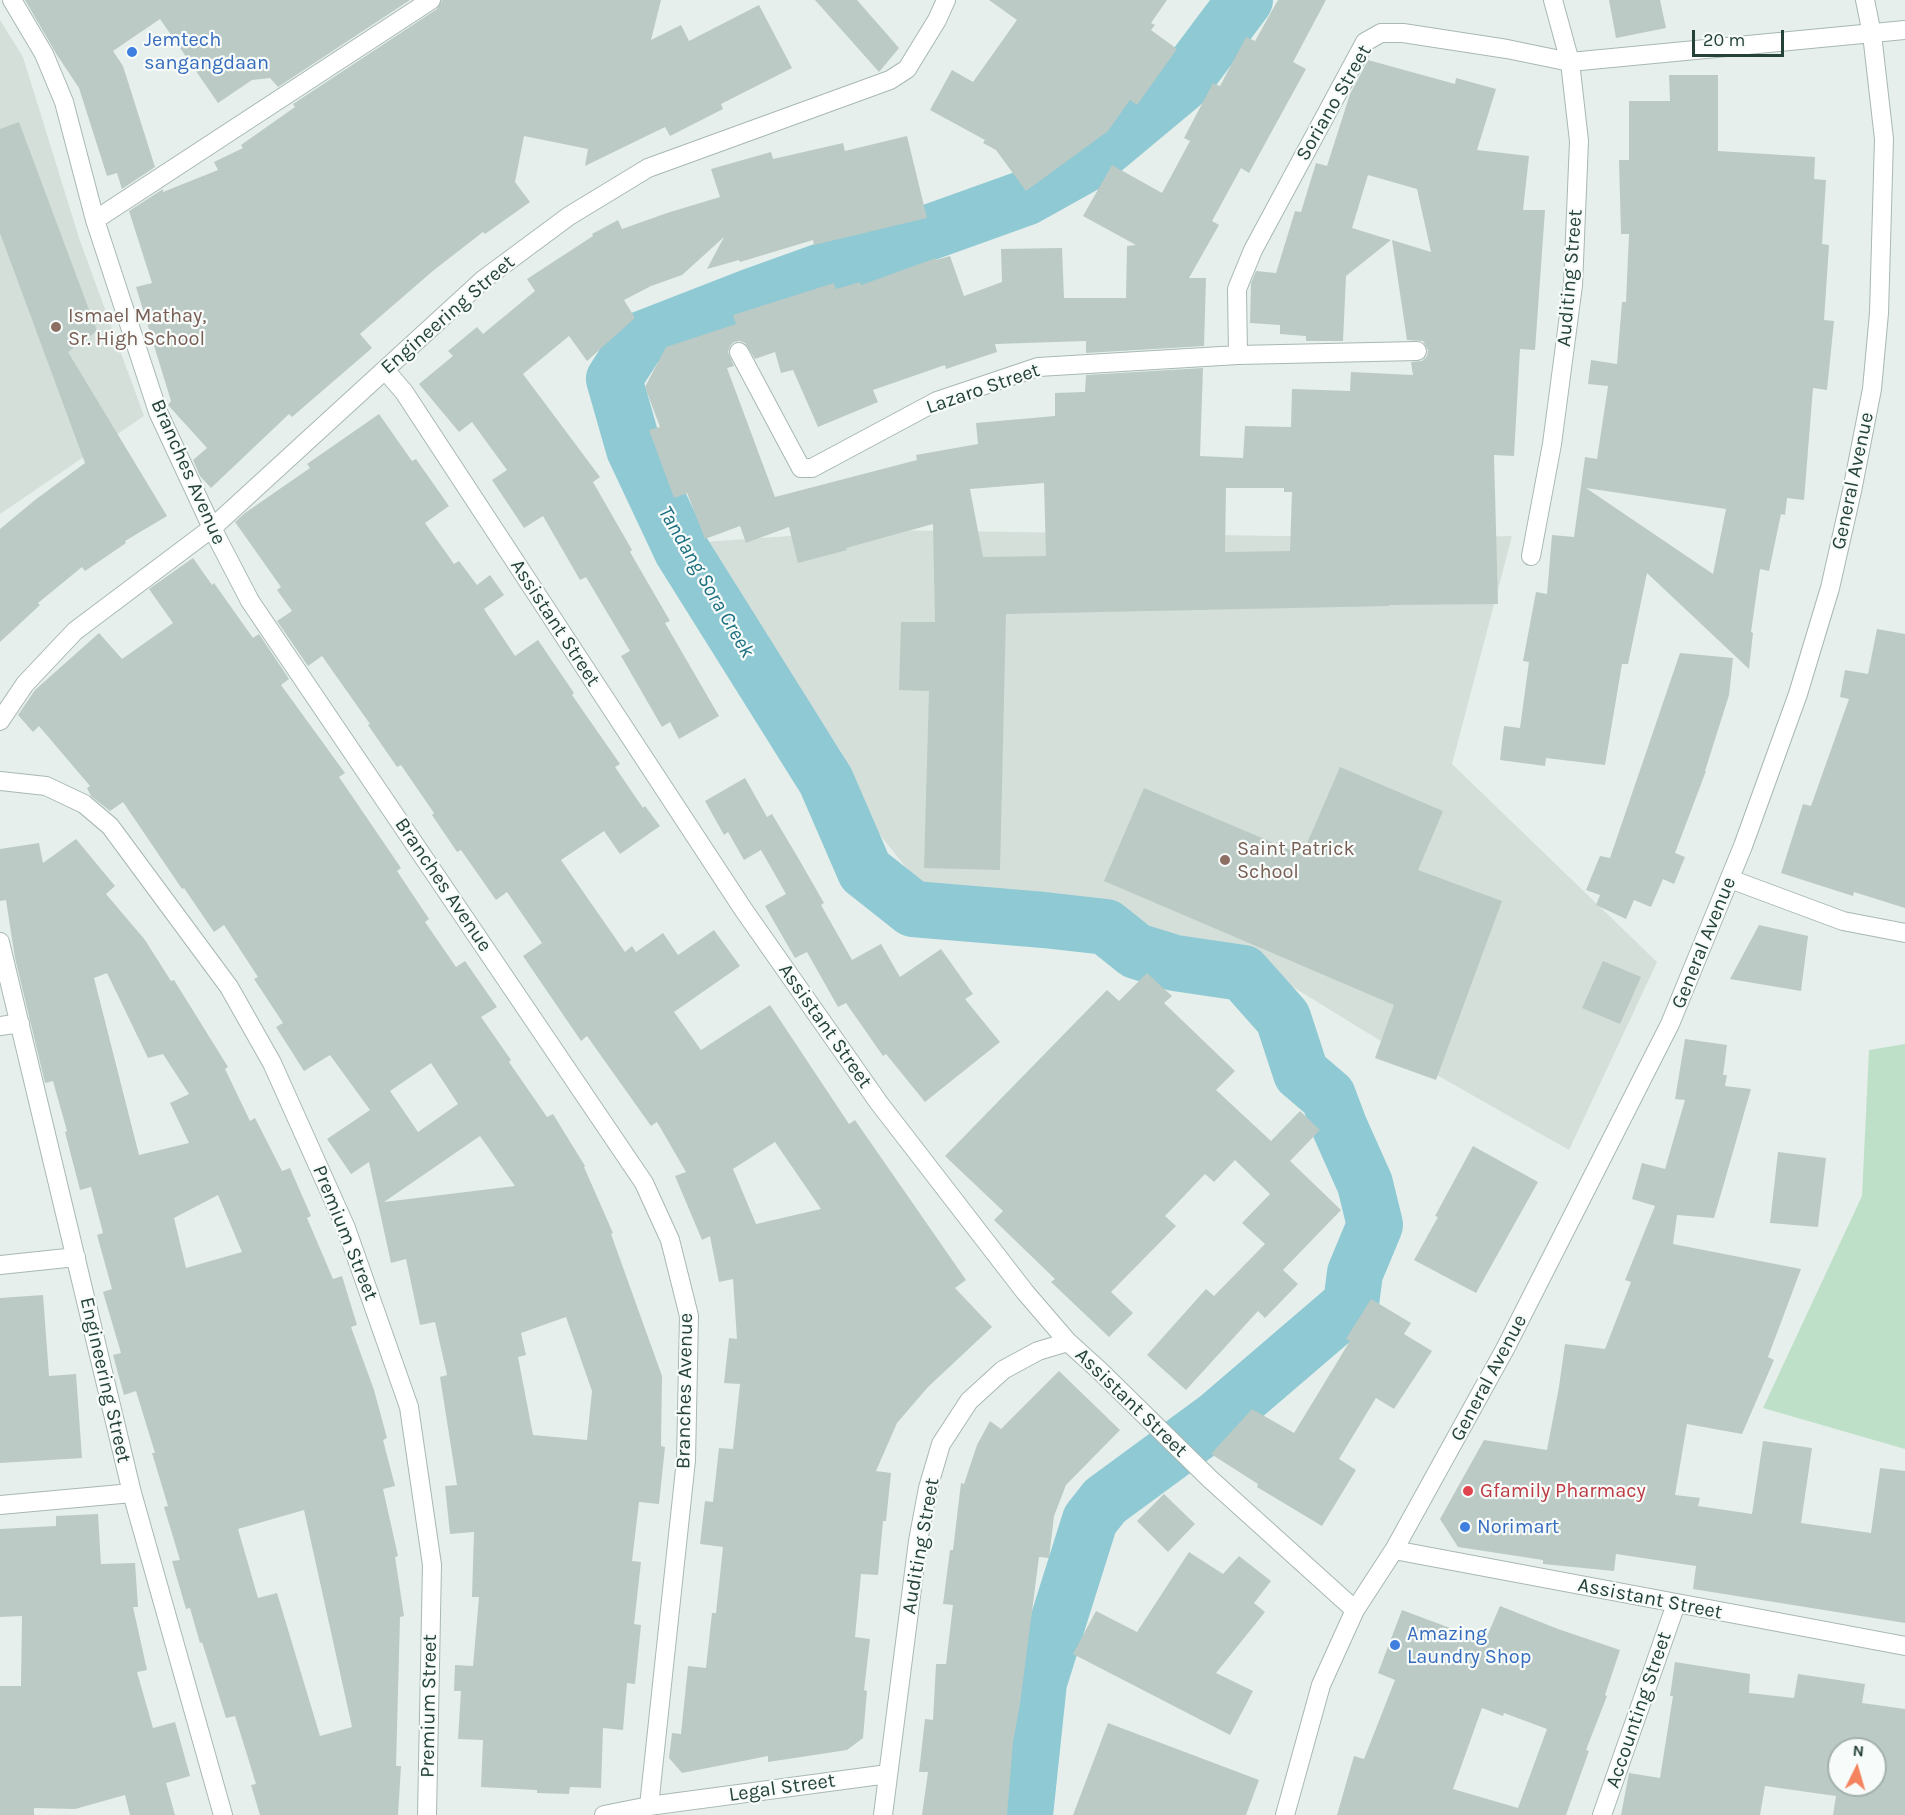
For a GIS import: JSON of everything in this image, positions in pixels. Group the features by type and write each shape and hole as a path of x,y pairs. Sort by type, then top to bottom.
{"street":[{"name":"Branches Avenue","path":"12,0 44,54 64,102 95,220 159,412 212,528 250,601 644,1183 670,1240 689,1316 686,1460 649,1806"},
{"path":"95,220 431,0"},
{"name":"Engineering Street","path":"0,721 24,684 75,631 212,528 484,279 569,216 648,168 890,80 908,69 946,0"},
{"name":"Auditing Street","path":"1531,556 1551,444 1573,285 1579,141 1570,62 1553,0"},
{"name":"General Avenue","path":"1285,1815 1321,1685 1355,1610 1394,1550 1506,1349 1670,1024 1730,879 1798,694 1830,588 1852,491 1872,388 1880,313 1884,139 1872,34 1865,0"},
{"name":"Soriano Street","path":"1238,355 1237,289 1252,250 1365,42 1381,33 1403,33 1507,49 1570,62 1905,30"},
{"name":"Lazaro Street","path":"739,352 801,468 812,468 937,401 1038,367 1238,355 1417,351"},
{"name":"Assistant Street","path":"385,370 410,402 742,909 879,1103 1025,1292 1068,1342 1210,1479 1355,1610"},
{"name":"Premium Street","path":"0,782 46,786 84,804 110,826 229,987 272,1063 346,1228 409,1407 432,1565 427,1815"},
{"path":"1730,879 1843,921 1905,933"},
{"name":"Engineering Street","path":"0,942 132,1493 223,1815"},
{"path":"0,1026 21,1023"},
{"path":"0,1266 76,1257"},
{"name":"Auditing Street","path":"884,1815 918,1541 928,1488 941,1444 969,1401 1003,1370 1038,1351 1068,1342"},
{"path":"0,1505 132,1493"},
{"name":"Assistant Street","path":"1394,1550 1905,1646"},
{"name":"Accounting Street","path":"1602,1815 1676,1604"},
{"name":"Legal Street","path":"604,1815 649,1806 888,1774"}],"shaded area":[{"name":"Ismael Mathay, Sr. High School","path":"0,20 23,57 79,238 144,416 0,514"},
{"name":"Saint Patrick School","path":"878,530 1418,538 1512,536 1452,764 1657,962 1569,1150 1428,1070 1275,976 1105,912 924,890 876,830 840,750 703,542"}],"green space":[{"path":"1905,1044 1905,1449 1763,1408 1862,1196 1869,1050"}],"building":[{"path":"25,0 410,0 278,87 270,78 252,80 218,103 160,19 113,51 123,66 155,167 122,189 117,173 107,176 79,88"},
{"path":"442,0 661,0 651,40 681,25 689,41 759,5 792,68 721,104 723,109 670,136 665,127 585,166 588,149 524,136 515,182 530,202 485,234 483,232 434,270 360,334 372,348 292,417 289,414 211,488 200,476 193,460 207,448 168,405 171,401 136,287 152,283 129,211 163,189 163,192 218,170 214,162 243,148 241,145 295,107 293,104 437,9"},
{"path":"815,0 857,0 899,48 879,72"},
{"path":"989,0 1167,0 1151,23 1155,25 1151,30 1177,49 1137,105 1130,100 1108,131 1026,191 996,150 983,143 985,140 930,110 952,70 973,82 1017,20"},
{"path":"1278,0 1326,0 1293,62 1306,69 1249,173 1241,168 1212,221 1219,225 1189,278 1206,278 1204,346 1086,353 1086,341 995,344 997,352 946,369 945,365 873,390 878,402 818,427 793,370 781,373 775,352 755,359 745,343 734,342 728,352 734,366 727,368 775,497 917,460 916,455 978,444 976,423 1055,416 1055,393 1085,392 1086,375 1203,368 1200,456 1243,458 1245,426 1291,427 1292,389 1350,391 1351,372 1413,375 1411,362 1422,361 1427,356 1428,350 1423,341 1407,340 1392,240 1431,252 1417,189 1368,175 1352,228 1391,240 1346,276 1343,341 1306,341 1306,336 1280,334 1280,325 1250,323 1251,283 1256,271 1276,273 1295,211 1301,212 1316,163 1327,166 1350,94 1368,60 1455,84 1456,78 1496,89 1477,150 1529,156 1523,210 1545,210 1535,350 1520,349 1514,456 1494,455 1498,604 1006,614 1000,870 924,868 929,691 899,690 901,622 935,622 933,524 798,563 789,527 746,543 740,526 705,539 687,493 674,498 649,430 660,427 645,387 666,347 736,324 733,315 834,283 836,289 860,282 861,285 936,258 936,260 950,256 964,296 1002,282 1001,249 1062,248 1064,298 1126,298 1127,246 1136,245 1083,216 1112,165 1162,193 1190,141 1184,138 1213,83 1220,86 1246,37 1255,41","holes":["1044,483 1046,556 983,557 970,489","1226,488 1284,488 1284,492 1292,492 1290,551 1225,552"]},
{"path":"1609,0 1660,0 1666,28 1616,38"},
{"path":"1669,75 1718,75 1718,151 1815,157 1814,179 1826,180 1822,244 1829,245 1824,320 1834,321 1827,390 1813,388 1804,500 1787,498 1785,515 1781,514 1769,571 1760,569 1751,632 1753,633 1749,669 1647,573 1628,664 1622,664 1605,765 1546,758 1545,766 1500,760 1504,726 1520,728 1529,662 1523,661 1536,592 1547,594 1552,535 1574,537 1585,457 1597,459 1608,386 1588,384 1591,360 1617,364 1622,302 1626,302 1629,234 1621,234 1619,160 1629,160 1629,101 1670,101","holes":["1586,488 1726,509 1713,574"]},
{"path":"19,122 97,331 68,352 167,516 125,541 126,543 85,571 82,567 38,603 40,605 0,642 0,529 85,463 0,233 0,129"},
{"path":"907,136 927,218 814,245 813,240 740,262 739,260 707,269 724,237 682,275 651,286 624,300 635,318 587,361 569,336 523,374 600,477 593,482 670,621 665,623 719,716 679,739 670,722 662,727 621,656 630,651 586,577 580,580 543,516 524,528 492,480 507,470 472,422 459,432 419,384 453,356 448,351 477,327 483,334 535,291 527,279 593,236 592,234 618,220 622,229 720,197 711,169 771,152 773,159 843,143 845,151"},
{"path":"379,414 412,461 416,459 449,506 425,523 454,564 459,561 477,585 490,575 504,595 484,609 515,656 538,640 574,693 572,695 620,764 615,767 643,808 645,806 660,826 620,854 604,831 561,860 625,952 632,946 636,952 663,933 678,955 714,930 740,966 674,1012 701,1050 770,1005 849,1124 855,1120 966,1280 955,1288 992,1327 928,1387 897,1423 876,1471 891,1473 886,1521 883,1521 878,1575 861,1574 855,1637 870,1639 864,1690 867,1691 863,1738 847,1750 768,1762 768,1756 682,1773 669,1758 672,1733 681,1734 688,1666 706,1668 712,1613 716,1613 723,1547 700,1544 705,1501 713,1502 719,1448 733,1449 740,1384 724,1383 729,1338 737,1339 733,1279 719,1282 710,1236 702,1240 675,1176 686,1172 657,1122 651,1126 587,1036 581,1041 523,956 542,943 507,892 496,900 461,850 457,852 401,765 397,767 322,656 308,666 277,621 292,611 277,590 281,587 235,522 310,468 307,464","holes":["775,1142 821,1209 756,1224 733,1169"]},
{"path":"193,558 253,638 259,634 289,679 281,685 345,773 339,777 401,868 397,871 429,919 425,922 456,967 465,961 497,1007 481,1017 547,1117 553,1114 585,1166 613,1233 611,1234 662,1376 661,1446 665,1447 659,1504 639,1502 632,1561 641,1562 634,1624 641,1625 635,1684 627,1683 623,1730 603,1728 601,1788 570,1787 569,1794 481,1787 483,1740 458,1739 461,1691 454,1691 455,1665 473,1666 479,1597 472,1597 474,1532 450,1534 445,1486 457,1485 440,1377 447,1375 435,1322 420,1325 406,1259 391,1263 369,1162 351,1174 327,1139 370,1110 330,1055 304,1071 276,1027 283,1023 254,979 258,977 224,925 214,932 123,802 110,811 91,796 87,788 90,786 39,726 33,732 18,715 35,690 99,633 122,659 173,623 149,589","holes":["431,1063 458,1104 418,1132 390,1091","480,1136 515,1186 384,1202","566,1317 592,1391 587,1440 533,1435 518,1357 526,1355 521,1333"]},
{"path":"1877,629 1905,634 1905,908 1854,892 1853,896 1781,873 1803,804 1811,806 1849,699 1840,697 1845,670 1868,674"},
{"path":"1680,653 1733,658 1729,695 1706,771 1675,853 1685,857 1674,884 1663,879 1651,907 1634,900 1626,919 1596,905 1600,895 1586,890 1600,856 1610,858"},
{"path":"1340,767 1443,811 1418,870 1502,901 1436,1080 1375,1058 1394,1005 1104,881 1144,788 1302,855"},
{"path":"745,778 767,817 772,814 797,856 824,903 821,905 852,960 881,944 900,977 941,949 973,994 965,999 1000,1042 925,1102 886,1054 883,1056 846,1003 838,1007 807,952 795,958 765,906 786,894 761,850 744,860 728,832 724,835 705,801"},
{"path":"76,839 115,886 106,894 145,940 171,981 174,980 228,1067 225,1069 250,1121 255,1118 282,1171 290,1168 311,1216 307,1218 333,1279 342,1276 357,1325 351,1327 374,1390 387,1438 383,1440 395,1486 383,1489 398,1556 395,1557 404,1616 400,1617 396,1766 401,1766 398,1815 260,1815 251,1785 256,1784 235,1716 226,1718 190,1608 186,1609 172,1561 180,1560 164,1507 168,1506 136,1391 124,1395 113,1355 121,1353 103,1292 112,1289 97,1235 103,1233 91,1187 80,1190 53,1081 45,1083 15,958 6,900 0,901 0,849 39,843 43,863","holes":["107,973 148,1058 163,1054 189,1094 170,1103 189,1143 139,1155 94,978","218,1195 242,1252 186,1268 174,1218","304,1510 352,1727 320,1736 277,1593 258,1598 238,1529"]},
{"path":"1759,925 1808,936 1801,991 1730,979"},
{"path":"1603,961 1641,977 1620,1024 1582,1008"},
{"path":"1147,973 1172,996 1164,1003 1235,1071 1216,1090 1271,1141 1300,1111 1320,1130 1290,1161 1341,1210 1283,1270 1298,1284 1265,1318 1258,1311 1186,1390 1147,1355 1206,1289 1214,1296 1265,1244 1242,1223 1270,1194 1235,1160 1214,1182 1205,1174 1165,1216 1176,1226 1111,1292 1133,1313 1109,1337 1051,1282 1055,1279 994,1220 1003,1211 945,1156 1107,990 1119,1001"},
{"path":"1685,1039 1727,1045 1723,1075 1727,1075 1725,1086 1751,1089 1714,1218 1677,1215 1673,1244 1801,1269 1768,1357 1774,1360 1742,1434 1687,1424 1675,1495 1700,1498 1698,1506 1752,1514 1763,1441 1812,1448 1801,1523 1871,1533 1880,1468 1905,1471 1905,1623 1693,1589 1696,1566 1616,1554 1614,1571 1543,1564 1543,1560 1458,1547 1440,1519 1484,1440 1547,1450 1565,1344 1605,1349 1631,1282 1625,1280 1655,1206 1632,1199 1642,1163 1665,1169 1685,1100 1675,1099"},
{"path":"1473,1146 1538,1182 1476,1293 1414,1260"},
{"path":"1778,1152 1826,1158 1818,1227 1770,1223"},
{"path":"43,1295 49,1376 76,1374 82,1458 0,1463 0,1298"},
{"path":"1371,1299 1411,1323 1404,1334 1432,1351 1394,1409 1376,1398 1339,1459 1356,1470 1322,1526 1257,1487 1258,1484 1211,1454 1252,1409 1294,1433 1350,1341 1346,1339"},
{"path":"1059,1371 1120,1430 1066,1485 1054,1516 1049,1558 1039,1557 1013,1742 1007,1815 922,1815 928,1772 919,1772 925,1719 933,1720 936,1664 946,1664 953,1605 943,1604 950,1550 953,1550 961,1483 964,1484 977,1445 990,1421 1001,1429"},
{"path":"1164,1494 1195,1524 1168,1552 1137,1521"},
{"path":"98,1514 101,1564 135,1563 138,1607 133,1607 147,1670 137,1672 153,1728 175,1722 190,1776 166,1783 175,1815 130,1815 125,1795 75,1809 34,1808 34,1815 0,1815 0,1686 21,1686 22,1616 0,1617 0,1529 56,1526 56,1516"},
{"path":"1189,1552 1223,1574 1239,1556 1271,1581 1254,1603 1265,1612 1216,1673 1253,1691 1230,1735 1073,1654 1096,1611 1137,1632"},
{"path":"1500,1606 1620,1650 1605,1695 1607,1696 1586,1750 1589,1751 1566,1815 1337,1815 1354,1756 1364,1759 1395,1680 1378,1673 1402,1610 1485,1641","holes":["1482,1708 1503,1716 1504,1713 1547,1729 1518,1808 1453,1789"]},
{"path":"1675,1662 1750,1674 1749,1693 1794,1698 1798,1674 1865,1684 1862,1703 1905,1709 1905,1815 1833,1815 1836,1797 1887,1797 1887,1737 1827,1737 1827,1795 1765,1786 1760,1815 1621,1815 1629,1773 1660,1778 1673,1696 1670,1696"},
{"path":"1108,1723 1259,1780 1246,1815 1073,1815"}],"waterway":[{"name":"Tandang Sora Creek","path":"1025,1815 1039,1682 1090,1520 1105,1501 1218,1418 1351,1304 1355,1273 1375,1225 1365,1184 1328,1096 1301,1073 1283,1018 1243,973 1175,963 1136,951 1106,927 913,909 865,871 826,781 682,551 634,449 614,379 639,340 752,296 1025,198 1086,164 1182,84 1245,0"}],"place":[{"name":"Jemtech sangangdaan","path":"132,52"},
{"name":"Ismael Mathay, Sr. High School","path":"56,327"},
{"name":"Saint Patrick School","path":"1225,860"},
{"name":"Gfamily Pharmacy","path":"1468,1491"},
{"name":"Norimart","path":"1465,1527"},
{"name":"Amazing Laundry Shop","path":"1395,1645"}]}
